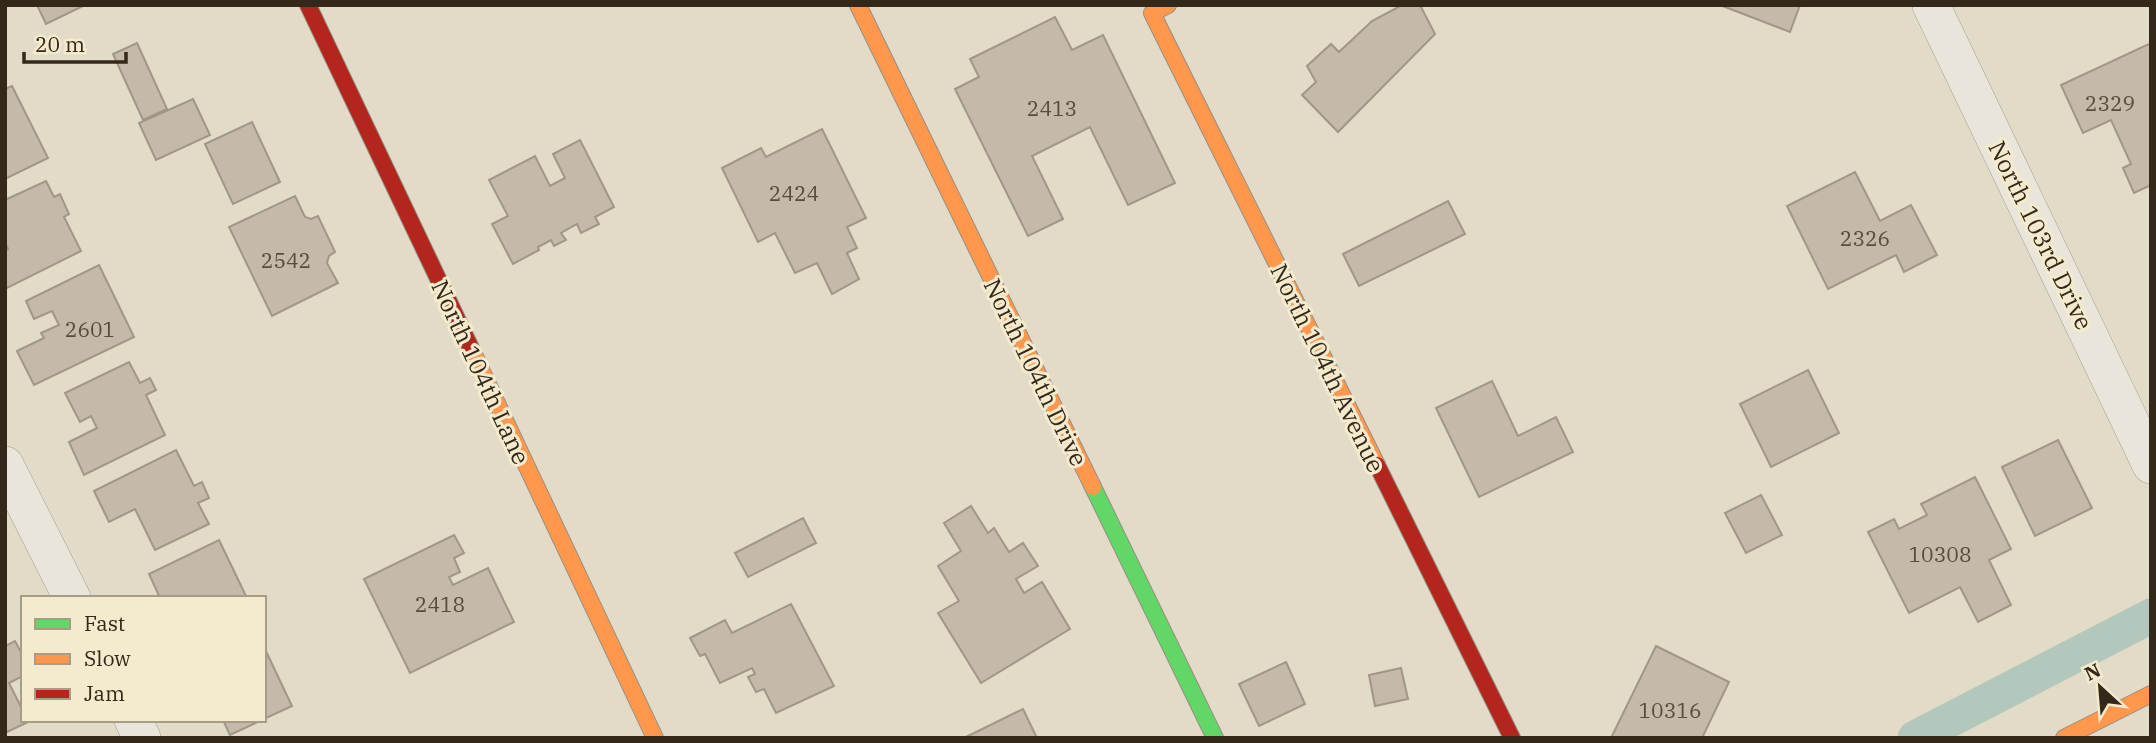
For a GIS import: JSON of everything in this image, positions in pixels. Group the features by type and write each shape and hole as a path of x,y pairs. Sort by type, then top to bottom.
{"street":[{"name":"North 104th Lane","path":"308,5 655,738"},
{"name":"North 104th Drive","path":"858,5 1215,738"},
{"name":"North 104th Avenue","path":"1168,5 1153,13 1512,738"},
{"name":"North 103rd Drive","path":"1931,5 2151,466"},
{"path":"7,471 71,596"},
{"path":"2064,738 2151,694"},
{"path":"134,722 142,738"}],"building":[{"path":"37,5 85,5 46,24"},
{"path":"1402,5 1420,5 1435,34 1338,132 1302,95 1316,82 1307,66 1331,44 1339,52 1372,21"},
{"path":"1720,5 1800,5 1790,32"},
{"path":"1055,17 1072,50 1103,35 1175,183 1128,205 1090,127 1032,156 1063,219 1028,236 955,89 979,77 970,59"},
{"path":"137,43 167,109 143,120 113,54"},
{"path":"2151,43 2151,185 2134,193 2123,168 2131,164 2111,120 2083,133 2061,85"},
{"path":"12,86 48,158 5,179 5,89"},
{"path":"193,99 210,135 156,160 139,123"},
{"path":"252,122 280,182 233,204 205,144"},
{"path":"822,129 866,218 847,227 857,248 847,253 859,279 832,294 817,263 795,273 775,233 758,242 722,168 761,148 766,157"},
{"path":"580,140 614,207 595,217 599,224 581,233 577,224 561,233 566,240 554,246 551,240 513,264 492,224 508,216 489,180 535,156 550,186 565,178 553,154"},
{"path":"1855,172 1880,221 1911,205 1937,255 1904,272 1896,255 1828,289 1787,206"},
{"path":"46,181 54,197 60,194 69,214 64,217 81,251 5,289 5,250 8,249 5,242 5,200"},
{"path":"295,196 305,217 311,219 318,216 335,252 329,256 327,263 338,283 272,316 229,227"},
{"path":"1448,201 1465,234 1359,286 1343,254"},
{"path":"99,265 134,337 34,385 17,351 44,338 41,333 59,325 52,311 34,319 26,301"},
{"path":"129,362 140,383 150,378 156,390 146,395 165,435 84,475 69,442 97,428 91,416 80,422 65,393"},
{"path":"1808,370 1839,433 1771,467 1740,404"},
{"path":"1492,381 1518,436 1556,417 1573,452 1479,497 1436,408"},
{"path":"2058,440 2092,508 2035,536 2002,467"},
{"path":"176,450 194,486 202,482 209,498 198,503 209,524 155,550 135,509 109,522 94,491"},
{"path":"1975,477 2011,549 1989,560 2011,605 1978,622 1960,587 1909,613 1868,532 1894,519 1899,529 1927,515 1921,504"},
{"path":"1761,495 1782,535 1746,553 1725,513"},
{"path":"971,506 988,533 994,528 1009,552 1023,543 1038,566 1016,579 1024,593 1042,582 1070,629 981,683 938,613 959,601 938,566 961,551 944,523"},
{"path":"803,518 816,543 748,577 735,553"},
{"path":"454,535 464,553 454,558 460,572 449,577 453,585 488,568 514,622 410,673 364,579"},
{"path":"219,540 246,596 159,596 149,574"},
{"path":"791,604 834,686 776,713 764,689 756,692 748,677 755,674 752,668 720,683 705,654 700,656 690,638 725,620 732,633"},
{"path":"15,641 21,652 21,677 9,683 21,707 21,722 28,722 5,733 5,646"},
{"path":"1656,646 1729,682 1702,738 1611,738"},
{"path":"266,651 292,706 266,718"},
{"path":"1286,662 1305,704 1259,726 1239,684"},
{"path":"1401,668 1408,699 1375,706 1369,675"},
{"path":"1023,709 1037,738 964,738"},
{"path":"224,722 258,722 230,735"}],"waterway":[{"path":"1915,738 2151,616"}],"traffic: fast":[{"path":"1093,487 1215,738"}],"traffic: slow":[{"path":"858,5 1093,487"},
{"path":"1168,5 1152,13 1377,465"},
{"path":"470,346 655,738"},
{"path":"2064,738 2151,694"}],"traffic: jam":[{"path":"308,5 470,346"},
{"path":"1377,465 1512,738"}]}
